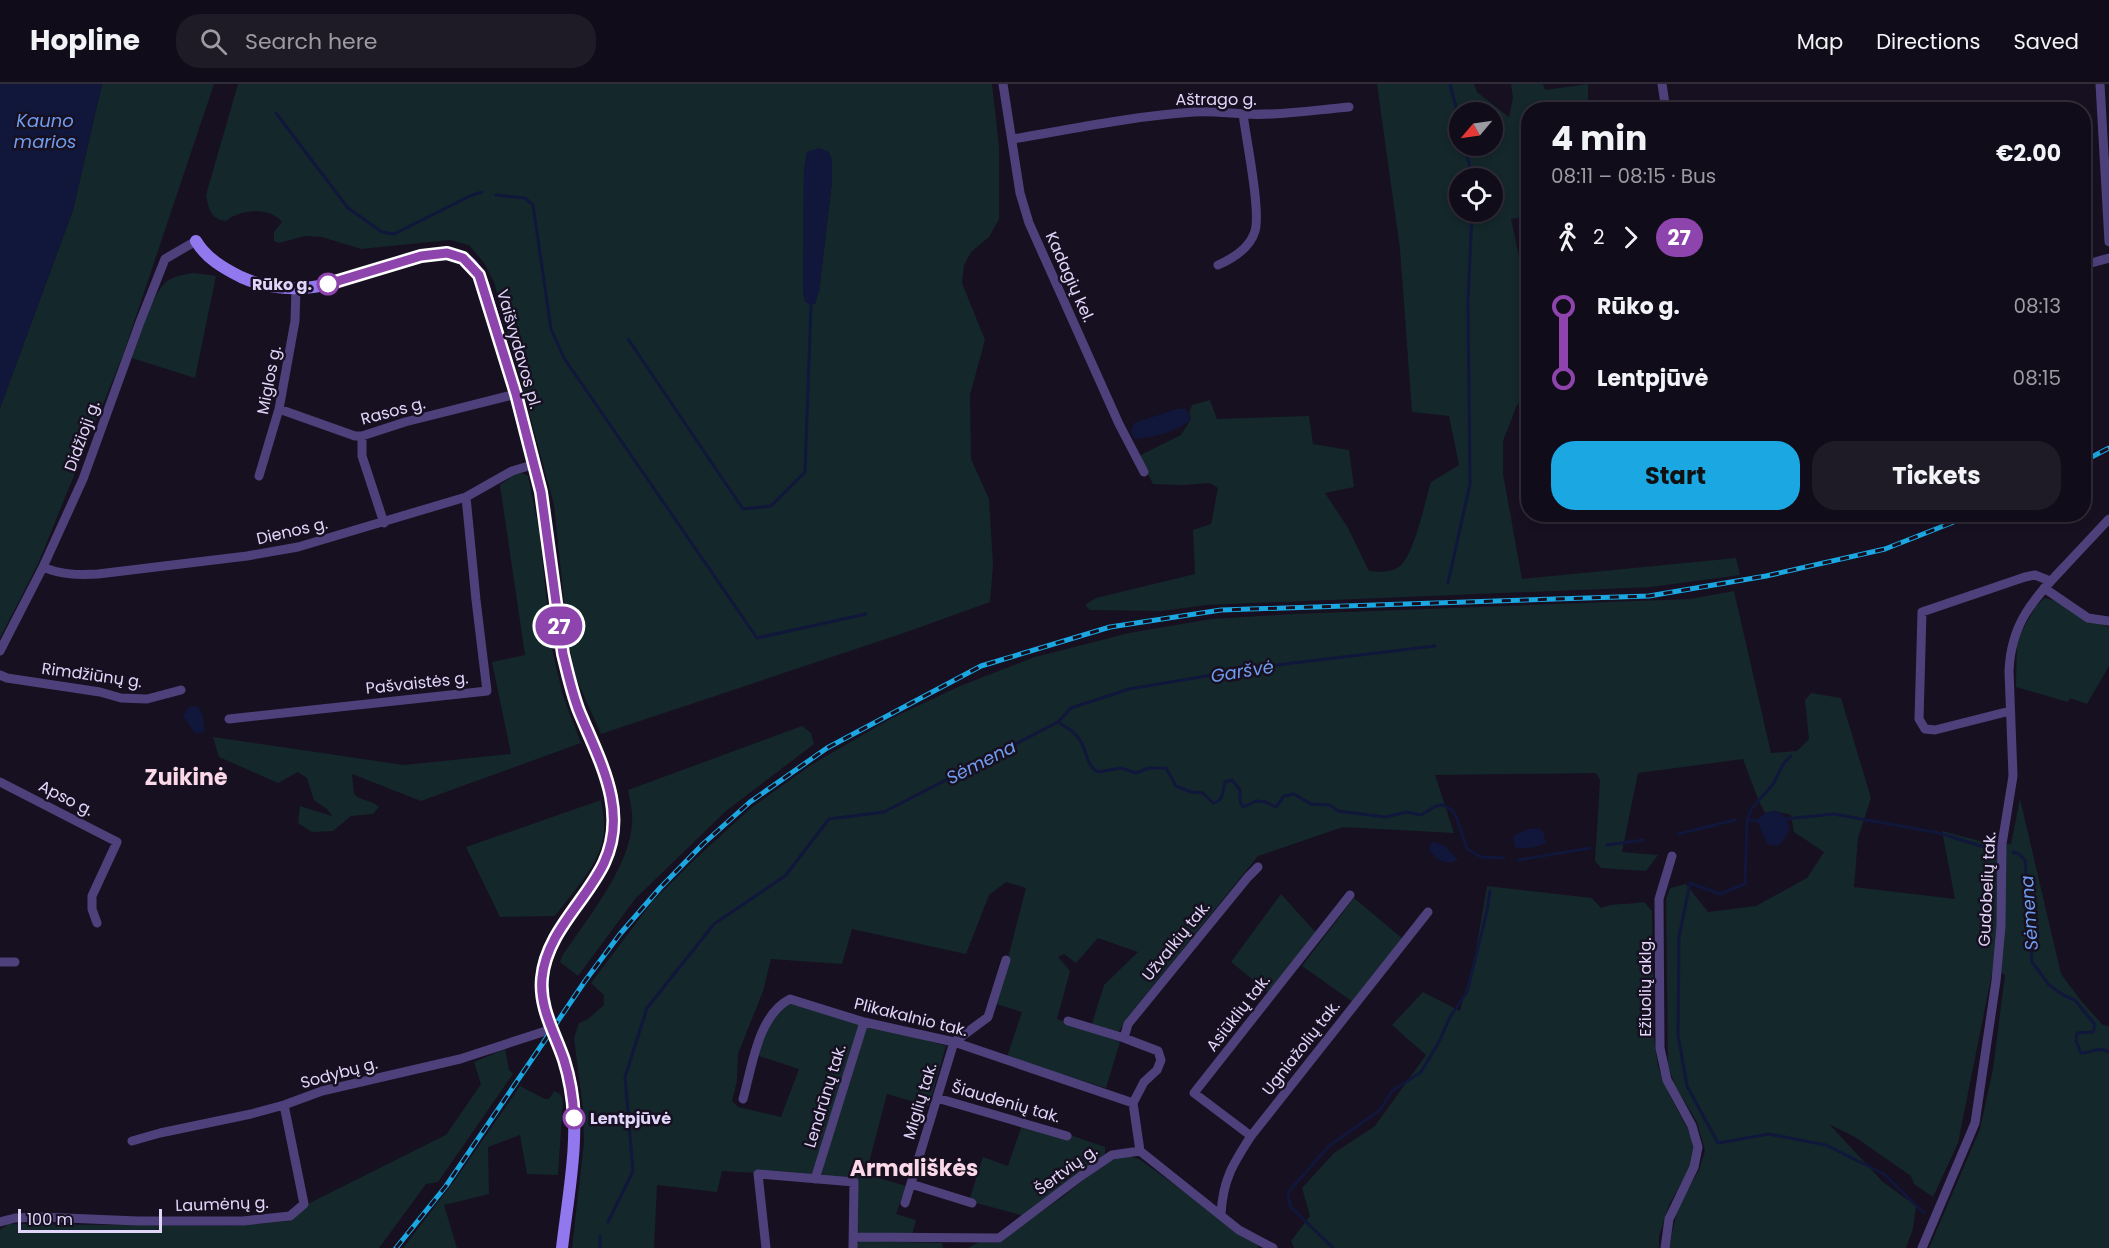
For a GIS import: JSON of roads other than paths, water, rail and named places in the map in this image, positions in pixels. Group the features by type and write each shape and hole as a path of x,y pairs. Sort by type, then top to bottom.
{"main road":[{"path":"196,241 207,256 230,272 264,284 296,288"},
{"name":"Vaišvydavos pl.","path":"296,288 328,284 421,256 447,253 463,258 479,275 484,287 516,394 535,464 547,528 563,654 578,709 610,788 614,819 612,837 604,864 556,939 544,965 543,1000 564,1061 573,1102 572,1153 562,1248"}],"street":[{"name":"Kadagių kel.","path":"1003,84 1020,193 1029,223 1119,424 1143,472"},
{"path":"1662,84 1665,102"},
{"path":"2100,84 2108,173 2109,242"},
{"name":"Aštrago g.","path":"1013,139 1143,116 1196,112 1280,113 1349,107"},
{"path":"1218,265 1236,257 1247,245 1255,230 1255,207 1243,114"},
{"name":"Didžioji g.","path":"0,651 43,567 83,479 165,259 196,241"},
{"path":"2091,263 2109,258"},
{"name":"Miglos g.","path":"259,476 279,409 295,321 296,288"},
{"name":"Rasos g.","path":"279,409 355,436 362,436 405,422 516,394"},
{"path":"362,436 362,456 384,523"},
{"name":"Dienos g.","path":"43,567 76,575 98,574 247,556 298,547 466,497 512,471 535,464"},
{"name":"Pašvaistės g.","path":"229,719 487,690 466,497"},
{"name":"Gudobelių tak.","path":"1922,1248 1975,1123 1996,981 2001,926 2002,844 2013,776 2009,671 2014,636 2029,606 2109,519"},
{"path":"2010,711 1935,730 1925,729 1919,719 1922,612 2036,575 2088,618 2109,621"},
{"name":"Rimdžiūnų g.","path":"0,675 121,698 147,699 181,690"},
{"name":"Apso g.","path":"0,782 117,842 92,896 92,909 97,923"},
{"name":"Ežiuolių aklg.","path":"1665,1248 1669,1219 1694,1167 1698,1147 1692,1126 1667,1080 1659,1048 1659,899 1672,856"},
{"name":"Užvalkių tak.","path":"1124,1038 1128,1024 1258,867"},
{"name":"Asiūklių tak.","path":"1251,1136 1194,1094 1350,895"},
{"name":"Ugniažolių tak.","path":"1221,1214 1222,1191 1232,1166 1251,1136 1428,912"},
{"path":"954,1042 988,1017 1006,960"},
{"path":"0,962 15,962"},
{"name":"Plikakalnio tak.","path":"743,1099 764,1026 779,1005 790,999 864,1022 954,1042 1133,1103"},
{"path":"1068,1021 1158,1051 1161,1060 1157,1070 1143,1082 1133,1103 1140,1151 1239,1230 1273,1248"},
{"name":"Lendrūnų tak.","path":"815,1179 864,1022"},
{"name":"Sodybų g.","path":"132,1141 284,1105 322,1091 460,1059 552,1029"},
{"name":"Miglių tak.","path":"905,1203 954,1042"},
{"name":"Šiaudenių tak.","path":"937,1098 1067,1136"},
{"name":"Laumėnų g.","path":"0,1222 15,1218 41,1217 138,1221 243,1221 290,1216 304,1204 284,1105"},
{"name":"Šertvių g.","path":"854,1237 999,1238 1112,1155 1140,1151"},
{"path":"766,1248 758,1174 854,1182 853,1248"},
{"path":"911,1184 972,1203"}],"water":[{"name":"Kauno marios","path":"0,84 102,84 73,210 0,408"},
{"path":"819,148 829,152 832,160 832,181 819,292 815,304 811,305 805,302 803,292 804,171 807,152"},
{"path":"1177,409 1186,409 1191,419 1187,423 1164,433 1134,438 1131,431 1134,423"},
{"path":"198,707 202,714 205,730 202,733 195,733 183,716 188,708"},
{"path":"1775,811 1784,815 1790,828 1784,840 1777,846 1767,844 1757,820 1765,813"},
{"path":"1539,828 1543,832 1546,843 1531,848 1515,847 1513,839 1515,835 1528,829"},
{"path":"1434,842 1445,846 1458,860 1445,862 1437,859 1429,848"}],"waterway":[{"name":"Garšvė","path":"1450,84 1455,102"},
{"path":"276,113 348,208 382,232 394,234 482,192"},
{"name":"Garšvė","path":"1467,156 1470,168"},
{"path":"496,195 525,198 533,205 551,329 564,358 757,638 866,614"},
{"name":"Garšvė","path":"1448,583 1470,484 1468,303 1472,222"},
{"path":"628,339 743,509 771,506 805,472 811,305"},
{"name":"Garšvė","path":"1058,722 1071,708 1129,689 1260,667 1435,646"},
{"name":"Sėmena","path":"608,1222 633,1171 625,1077 647,1008 714,924 785,876 829,819 884,812 1058,722 1077,736 1089,763 1098,772 1121,768 1136,773 1149,768 1166,768 1176,786 1191,792 1203,793 1213,803 1221,798 1225,782 1232,780 1240,790 1240,801 1243,807 1256,801 1266,802 1276,807 1284,796 1294,794 1311,804 1330,805 1338,811 1386,817 1407,812 1421,815 1436,806 1443,805 1452,810 1456,816 1467,849 1481,857 1504,858"},
{"path":"1791,756 1783,764 1774,783 1752,808 1747,820 1745,884 1720,894 1690,883 1679,937 1678,1035 1687,1086 1718,1143 1769,1134 1826,1145 1884,1174 1924,1213"},
{"name":"Sėmena","path":"1785,819 1834,814 1939,833 1997,851"},
{"name":"Sėmena","path":"1678,834 1735,820"},
{"name":"Sėmena","path":"1747,820 1760,821"},
{"name":"Sėmena","path":"1607,845 1643,840"},
{"name":"Sėmena","path":"1518,860 1590,848"},
{"name":"Sėmena","path":"2013,852 2025,860 2032,962 2049,985 2075,1000 2095,1025 2093,1032 2077,1033 2076,1041 2081,1053 2098,1050 2109,1052"},
{"path":"1333,1248 1290,1206 1288,1192 1329,1146 1380,1110 1392,1091 1421,1072 1439,1042 1450,1017 1467,992 1490,891"},
{"name":"Sėmena","path":"600,1236 600,1248"}],"railway":[{"path":"2091,457 2109,448"},
{"path":"396,1248 446,1186 585,981 620,934 703,844 750,802 827,748 981,666 1110,627 1221,610 1649,596 1766,576 1885,549 1954,522"}],"place":[{"name":"Rūko g.","path":"328,284"},
{"name":"Lentpjūvė","path":"574,1118"}],"district":[{"name":"Zuikinė","path":"186,777"},
{"name":"Armališkės","path":"914,1168"}]}
